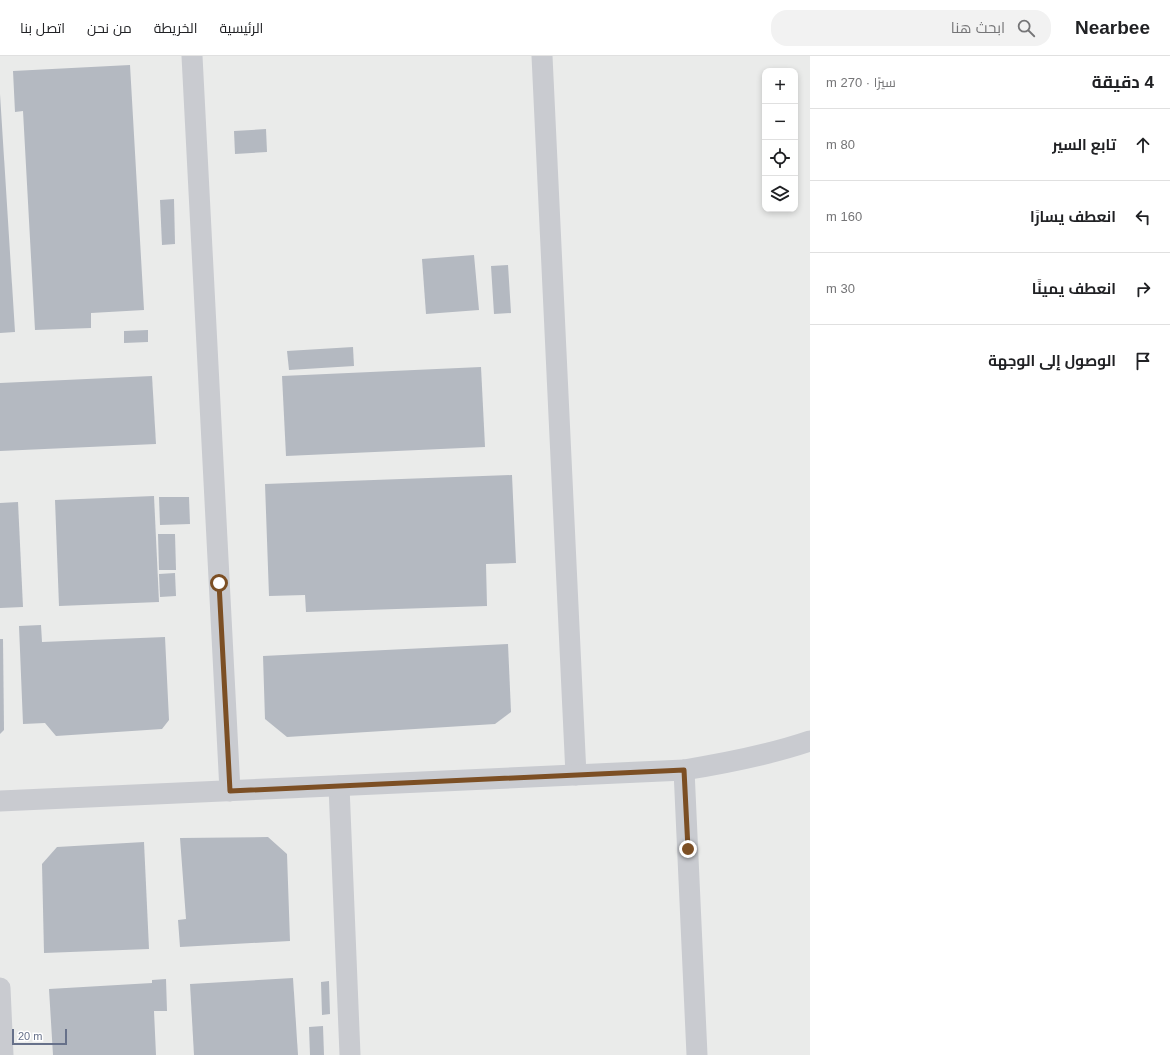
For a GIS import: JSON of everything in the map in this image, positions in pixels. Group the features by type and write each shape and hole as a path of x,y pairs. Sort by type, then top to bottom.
{"lane":[{"path":"192,56 230,791"},
{"path":"542,56 576,775"},
{"path":"0,801 684,770 736,762 787,749 810,741"},
{"path":"684,770 697,1055"},
{"path":"339,786 350,1055"},
{"path":"0,988 3,1055"}],"shaded area":[{"path":"0,56 810,56 810,1055 0,1055"}],"building":[{"path":"130,65 144,310 91,313 91,328 35,330 23,111 15,112 13,71"},
{"path":"0,94 15,332 0,333"},
{"path":"266,129 267,152 235,154 234,131"},
{"path":"174,199 175,244 162,245 160,200"},
{"path":"474,255 479,310 426,314 422,259"},
{"path":"508,265 511,313 494,314 491,266"},
{"path":"148,330 148,342 124,343 124,331"},
{"path":"353,347 354,366 289,370 287,351"},
{"path":"481,367 485,447 286,456 282,376"},
{"path":"152,376 156,444 0,451 0,383"},
{"path":"512,475 516,563 486,564 487,606 306,612 305,595 269,596 265,484"},
{"path":"154,496 159,602 59,606 55,500"},
{"path":"159,497 189,497 190,524 160,525"},
{"path":"18,502 23,607 0,608 0,503"},
{"path":"158,534 175,534 176,570 159,570"},
{"path":"175,573 176,596 160,597 159,574"},
{"path":"41,625 42,642 165,637 169,720 162,729 56,736 45,723 23,724 19,626"},
{"path":"0,639 3,639 4,730 0,734"},
{"path":"508,644 511,712 495,724 287,737 265,719 263,656"},
{"path":"268,837 287,854 290,941 180,947 178,920 186,919 180,838"},
{"path":"144,842 149,949 44,953 42,864 57,847"},
{"path":"293,978 298,1055 194,1055 190,984"},
{"path":"166,979 167,1011 154,1011 156,1055 53,1055 49,989 152,983 152,980"},
{"path":"329,981 330,1014 322,1015 321,982"},
{"path":"323,1026 324,1055 310,1055 309,1027"}],"route":[{"path":"219,583 230,791 684,770 688,849"}]}
